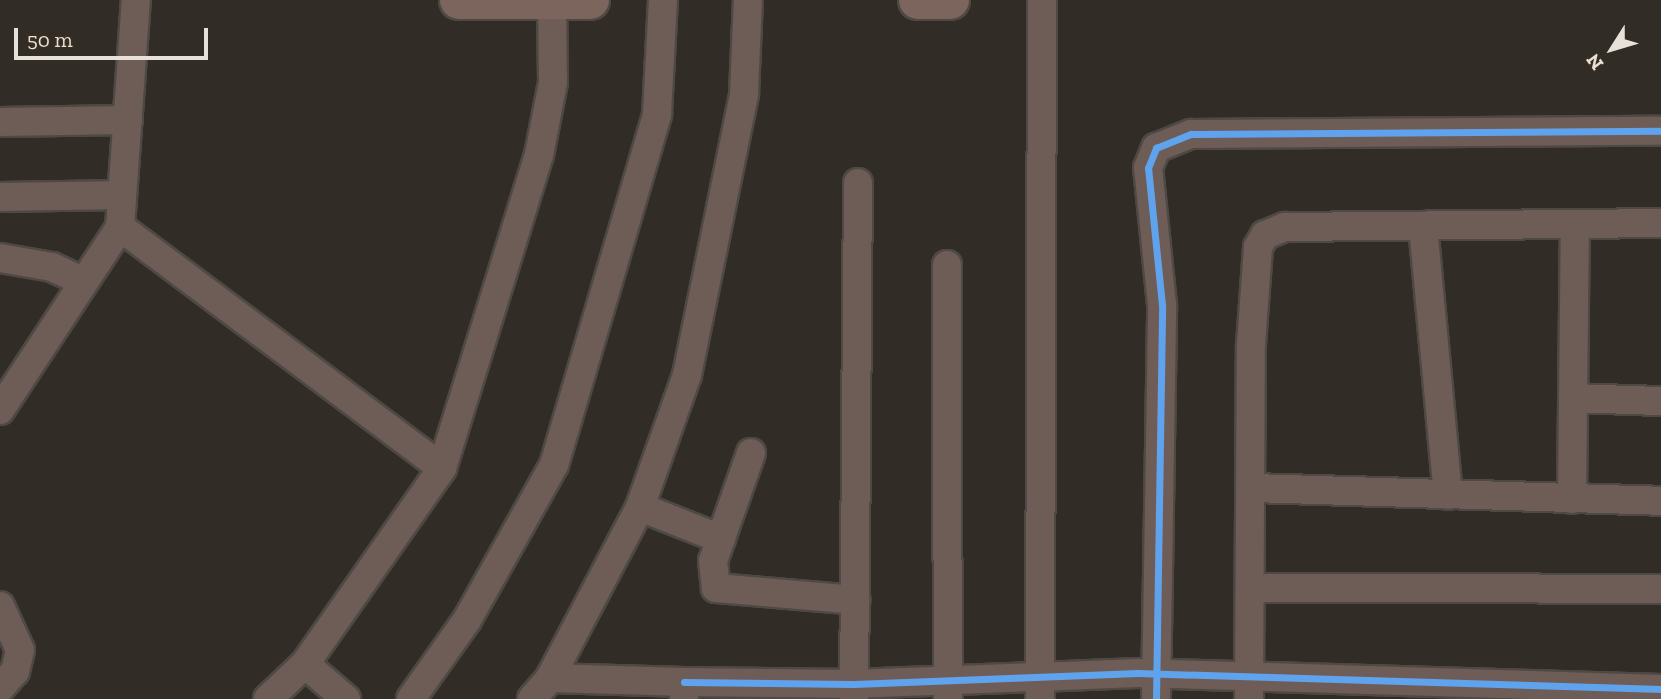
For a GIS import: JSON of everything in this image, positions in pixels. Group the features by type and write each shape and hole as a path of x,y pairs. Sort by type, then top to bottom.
{"street":[{"path":"0,410 120,227 136,0"},
{"path":"458,0 590,0"},
{"path":"411,699 467,620 554,465 657,114 663,0"},
{"path":"748,0 744,94 716,250 687,375 639,508 541,689 854,692 1041,687 1661,689"},
{"path":"918,0 950,0"},
{"path":"1041,687 1042,0"},
{"path":"268,699 305,664 442,468 539,155 553,82 552,1"},
{"path":"0,122 128,120"},
{"path":"1157,687 1163,304 1148,168 1156,148 1191,134 1661,131"},
{"path":"854,692 858,183"},
{"path":"0,197 122,195"},
{"path":"1249,689 1253,488 1251,345 1258,247 1265,234 1285,227 1661,223"},
{"path":"1572,499 1575,225"},
{"path":"1423,226 1448,495"},
{"path":"120,227 442,468"},
{"path":"0,258 52,267 84,282"},
{"path":"947,265 949,690"},
{"path":"1573,398 1661,401"},
{"path":"751,453 721,539 713,579 721,592 855,600"},
{"path":"1253,488 1661,501"},
{"path":"639,508 721,539"},
{"path":"1250,588 1661,589"},
{"path":"0,606 20,650 15,671 0,688"},
{"path":"305,664 346,699"}],"cycle path":[{"path":"1156,699 1162,305 1148,168 1156,148 1191,134 1661,131"},
{"path":"684,682 854,684 1138,673 1661,689"}]}
